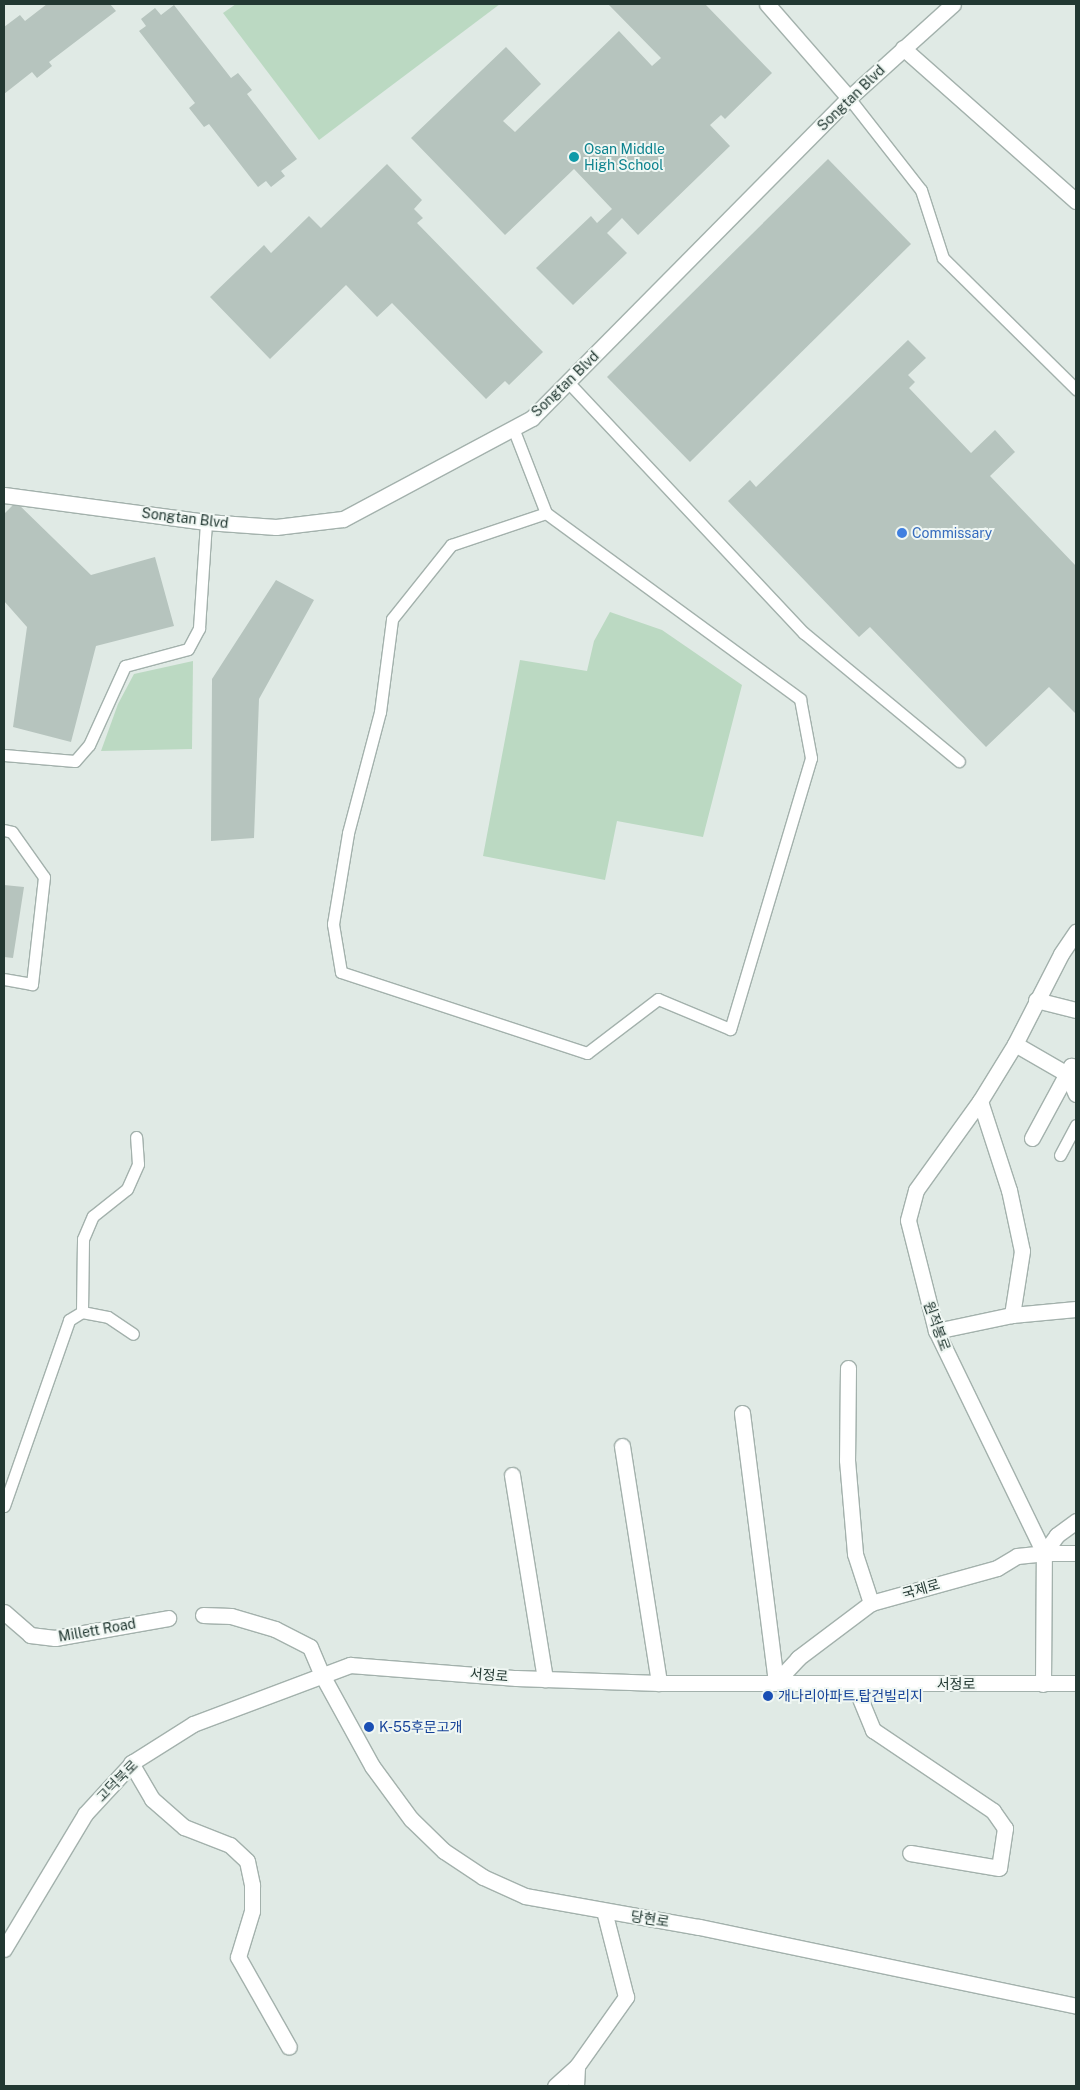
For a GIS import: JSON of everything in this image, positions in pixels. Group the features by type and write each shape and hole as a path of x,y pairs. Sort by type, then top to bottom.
{"street":[{"path":"767,4 849,98"},
{"name":"Songtan Blvd","path":"4,495 206,522 276,527 343,519 532,418 849,98 953,4"},
{"path":"903,48 1076,201"},
{"name":"원적봉로","path":"1043,1684 1044,1553 936,1331 908,1220 916,1190 980,1101 1015,1044 1061,954 1076,932"},
{"path":"1036,1000 1076,1010"},
{"path":"1015,1044 1072,1071"},
{"path":"1072,1071 1076,1094"},
{"path":"1032,1138 1072,1071"},
{"path":"980,1101 1009,1190 1022,1251 1012,1315"},
{"path":"936,1331 1012,1315 1076,1309"},
{"path":"848,1368 847,1460 855,1554 871,1603"},
{"path":"742,1413 776,1682"},
{"path":"622,1446 659,1683"},
{"path":"512,1475 545,1679"},
{"path":"1044,1553 1057,1535 1076,1521"},
{"path":"1044,1553 1076,1553"},
{"name":"국제로","path":"776,1682 798,1658 871,1603 997,1568 1017,1556 1044,1553"},
{"name":"Millett Road","path":"4,1612 30,1635 55,1638 168,1618"},
{"path":"203,1615 231,1616 275,1629 310,1647 322,1675"},
{"name":"서정로","path":"322,1675 350,1665 545,1679 659,1683 1076,1683"},
{"name":"고덕북로","path":"4,1949 85,1814 132,1763 193,1724 322,1675"},
{"name":"당현로","path":"322,1675 372,1766 411,1819 444,1851 483,1877 525,1896 700,1927 1076,2006"},
{"path":"854,1684 873,1730 993,1811 1005,1828 999,1868 910,1853"},
{"path":"132,1763 152,1798 184,1827 230,1845 247,1861 252,1885 252,1911 238,1957 288,2047"},
{"path":"554,2086 577,2066 626,1996 604,1911"},
{"path":"576,2086 577,2066"}],"lane":[{"path":"849,98 921,190 943,258 1076,389"},
{"path":"568,382 804,633 959,761"},
{"path":"513,428 546,513 800,699 811,758 730,1029 658,999 587,1054 341,972 334,924 348,833 380,712 392,619 451,545 546,513"},
{"path":"4,755 75,761 89,744 125,666 188,649 199,628 206,522"},
{"path":"4,830 12,832 44,877 32,984 4,979"},
{"path":"1060,1155 1076,1125"},
{"path":"82,1312 82,1239 92,1216 127,1189 138,1164 136,1137"},
{"path":"4,1506 69,1320 82,1312 108,1317 133,1334"}],"green space":[{"path":"236,4 500,4 319,140 223,13"},
{"path":"610,612 662,630 742,685 703,837 617,821 605,880 483,856 520,660 587,671 594,641"},
{"path":"193,661 192,749 101,751 118,704 134,674"}],"building":[{"path":"47,4 110,4 116,11 49,62 52,66 37,78 32,72 4,94 4,27 20,15 25,21"},
{"name":"Osan Middle High School","path":"608,4 705,4 772,73 725,119 721,115 710,125 730,146 638,235 622,218 607,233 627,253 573,305 536,268 591,216 597,223 612,209 574,169 505,235 411,138 506,47 541,84 503,121 515,132 619,31 652,66 661,58"},
{"path":"174,5 231,78 238,73 252,90 247,94 297,159 281,171 285,176 271,187 266,181 258,187 209,124 204,127 189,108 195,103 139,31 146,26 141,19 155,8 161,15"},
{"path":"828,159 911,244 690,462 607,377"},
{"path":"387,164 422,200 414,209 423,218 417,223 543,352 509,385 505,381 486,399 392,303 377,317 346,285 270,359 210,297 264,245 271,253 309,216 321,228"},
{"name":"Commissary","path":"908,340 926,358 908,375 915,382 909,388 971,453 995,430 1015,452 990,476 1076,566 1076,714 1049,687 986,747 870,627 859,637 728,501 750,480 756,487"},
{"path":"16,502 91,575 155,557 174,626 96,646 71,742 13,727 27,627 4,601 4,514"},
{"path":"276,580 314,600 259,699 254,838 211,841 212,679"},
{"path":"4,885 24,887 13,958 4,957"}],"place":[{"name":"Osan Middle High School","path":"574,157"},
{"name":"Commissary","path":"902,533"},
{"name":"개나리아파트.탑건빌리지","path":"768,1696"},
{"name":"K-55후문고개","path":"369,1727"}]}
